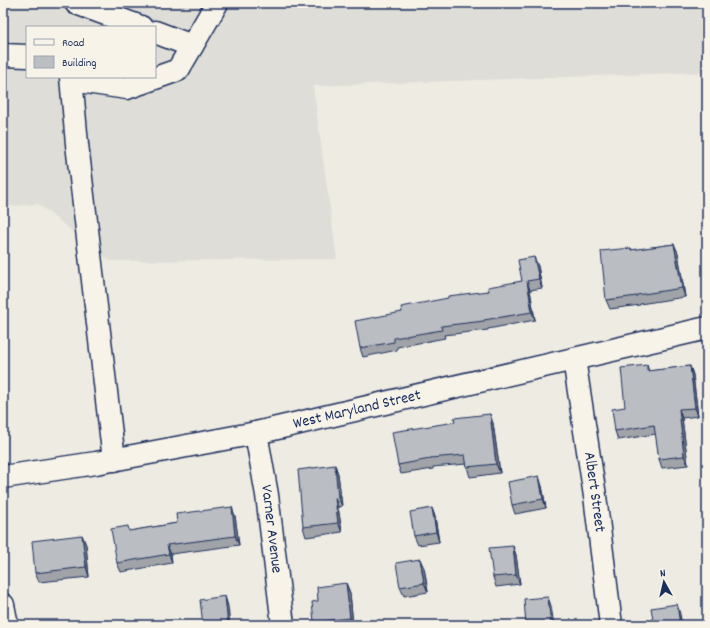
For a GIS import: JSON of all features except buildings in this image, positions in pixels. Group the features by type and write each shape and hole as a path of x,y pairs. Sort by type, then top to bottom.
{"street":[{"path":"76,3 138,26"},
{"path":"156,78 178,70 217,3"},
{"path":"156,32 192,46"},
{"path":"3,55 26,56"},
{"path":"114,460 77,144 72,79 127,88 155,78"},
{"name":"West Maryland Street","path":"3,477 114,460 256,433 707,328"},
{"name":"Albert Street","path":"574,359 596,496 611,625"},
{"name":"Varner Avenue","path":"256,433 267,495 283,625"},
{"path":"3,606 7,625"}],"shaded area":[{"path":"3,3 707,3 707,72 313,86 337,259 110,261 38,204 3,207"}]}
